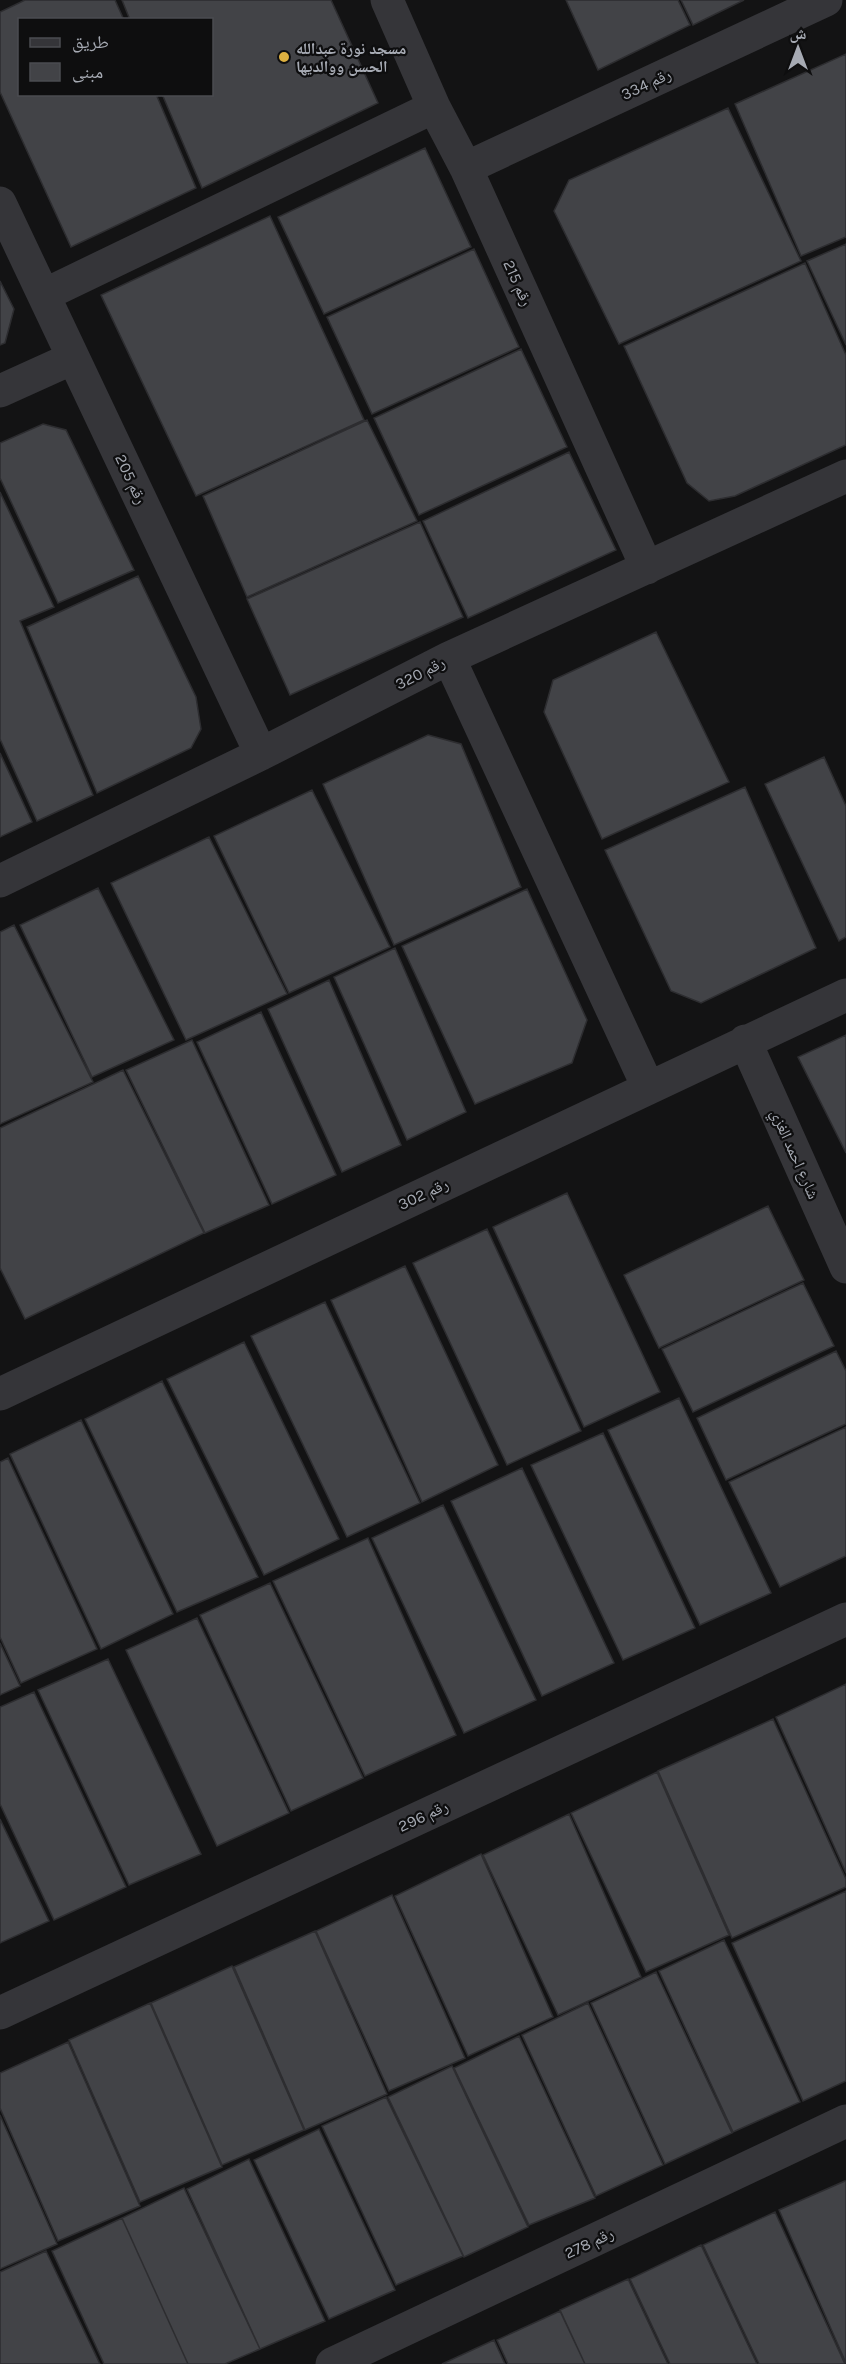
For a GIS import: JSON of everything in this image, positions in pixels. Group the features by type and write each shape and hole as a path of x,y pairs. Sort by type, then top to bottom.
{"street":[{"name":"رقم 215","path":"387,0 434,106 466,168 647,568"},
{"name":"رقم 334","path":"466,168 826,0"},
{"path":"44,296 434,106"},
{"name":"رقم 205","path":"0,203 261,754"},
{"path":"0,391 73,358"},
{"name":"رقم 320","path":"0,881 261,754 450,658 846,476"},
{"path":"450,658 648,1087"},
{"name":"رقم 302","path":"0,1394 846,995"},
{"name":"شارع احمد الغزي","path":"745,1041 846,1267"},
{"name":"رقم 296","path":"0,2013 846,1619"},
{"name":"رقم 278","path":"332,2364 846,2121"}],"building":[{"path":"25,0 115,0 123,18 18,18 18,96 157,96 196,188 71,247 0,92 0,12"},
{"name":"مسجد نورة عبدالله الحسن ووالديها","path":"122,0 331,0 378,103 202,188 163,96 213,96 213,18 129,18"},
{"path":"566,0 678,0 690,25 598,70"},
{"path":"681,0 744,0 693,25"},
{"path":"846,54 846,237 801,256 735,104"},
{"path":"728,108 801,261 619,344 554,211 569,180"},
{"path":"425,148 471,247 324,314 278,217"},
{"path":"270,216 364,420 196,496 101,295"},
{"path":"846,244 846,345 807,261"},
{"path":"474,249 519,347 372,414 327,317"},
{"path":"805,263 846,355 846,445 735,496 709,501 687,483 624,346"},
{"path":"0,281 14,309 5,343 0,345"},
{"path":"521,349 567,447 419,515 374,418"},
{"path":"367,420 417,521 247,597 203,496"},
{"path":"43,424 66,430 134,570 58,603 0,478 0,443"},
{"path":"569,452 616,550 468,618 423,521"},
{"path":"0,492 54,607 20,621 93,795 37,821 0,739"},
{"path":"420,522 463,617 290,695 247,599"},
{"path":"138,576 196,697 201,729 191,748 97,793 27,627"},
{"path":"656,632 729,782 602,839 544,712 553,680"},
{"path":"428,735 461,744 521,887 394,945 323,784"},
{"path":"0,753 32,822 0,837"},
{"path":"824,757 846,806 846,937 839,941 765,784"},
{"path":"745,787 816,948 701,1003 671,991 605,850"},
{"path":"312,790 390,947 289,993 214,836"},
{"path":"209,837 287,994 186,1040 111,883"},
{"path":"98,888 174,1040 92,1077 20,925"},
{"path":"527,889 587,1020 572,1063 475,1104 402,946"},
{"path":"14,925 93,1082 0,1124 0,932"},
{"path":"395,948 466,1112 407,1140 334,977"},
{"path":"329,980 401,1145 342,1172 268,1009"},
{"path":"261,1012 336,1175 272,1204 197,1042"},
{"path":"846,1035 846,1153 798,1057"},
{"path":"192,1040 269,1205 205,1233 126,1070"},
{"path":"123,1070 204,1233 25,1319 0,1268 0,1128"},
{"path":"567,1193 660,1392 584,1427 493,1227"},
{"path":"768,1206 804,1280 659,1348 624,1275"},
{"path":"487,1229 581,1431 507,1465 413,1263"},
{"path":"405,1266 498,1465 422,1502 331,1300"},
{"path":"803,1283 834,1346 693,1412 662,1349"},
{"path":"325,1302 420,1503 347,1537 251,1336"},
{"path":"244,1342 339,1539 264,1575 167,1379"},
{"path":"836,1351 846,1371 846,1424 726,1480 697,1418"},
{"path":"162,1381 258,1577 177,1612 85,1419"},
{"path":"679,1398 771,1593 700,1625 608,1430"},
{"path":"81,1420 173,1614 101,1649 10,1454"},
{"path":"846,1427 846,1556 780,1587 729,1482"},
{"path":"603,1433 695,1628 623,1660 531,1465"},
{"path":"8,1458 97,1649 21,1683 0,1637 0,1462"},
{"path":"522,1468 614,1663 542,1696 451,1501"},
{"path":"443,1505 536,1700 464,1733 372,1538"},
{"path":"368,1538 456,1735 365,1776 273,1581"},
{"path":"270,1583 363,1778 291,1811 200,1615"},
{"path":"197,1618 289,1813 217,1846 126,1650"},
{"path":"0,1643 20,1686 0,1695"},
{"path":"108,1659 201,1854 129,1885 38,1690"},
{"path":"846,1684 846,1873 776,1717"},
{"path":"34,1692 126,1887 54,1920 0,1804 0,1707"},
{"path":"773,1719 846,1879 846,1887 732,1938 658,1771"},
{"path":"657,1772 729,1935 646,1972 571,1813"},
{"path":"569,1814 641,1977 558,2015 483,1855"},
{"path":"0,1819 49,1921 0,1943"},
{"path":"481,1854 553,2017 468,2056 395,1896"},
{"path":"846,1891 846,2081 803,2101 732,1943"},
{"path":"392,1895 465,2058 389,2091 316,1931"},
{"path":"315,1931 387,2094 305,2130 234,1967"},
{"path":"724,1940 800,2102 733,2132 659,1971"},
{"path":"232,1966 304,2130 222,2165 151,2003"},
{"path":"656,1972 732,2133 665,2164 591,2003"},
{"path":"150,2003 222,2167 140,2202 69,2040"},
{"path":"588,2003 663,2165 596,2196 522,2035"},
{"path":"519,2036 595,2198 529,2225 454,2068"},
{"path":"68,2042 140,2206 58,2241 0,2108 0,2073"},
{"path":"452,2066 528,2227 464,2257 388,2097"},
{"path":"386,2097 463,2256 396,2285 322,2126"},
{"path":"0,2115 57,2244 0,2269"},
{"path":"319,2129 395,2290 329,2319 254,2160"},
{"path":"249,2159 325,2321 260,2349 187,2189"},
{"path":"846,2182 846,2363 779,2210"},
{"path":"184,2188 260,2349 225,2364 188,2364 122,2218"},
{"path":"775,2212 845,2364 759,2364 703,2245"},
{"path":"122,2218 188,2364 104,2364 52,2251"},
{"path":"701,2245 757,2364 670,2364 630,2279"},
{"path":"46,2251 100,2364 0,2364 0,2272"},
{"path":"628,2279 668,2364 585,2364 560,2310"},
{"path":"560,2311 585,2364 508,2364 497,2340"},
{"path":"494,2340 505,2364 442,2364"}],"place":[{"name":"مسجد نورة عبدالله الحسن ووالديها","path":"284,57"}]}
